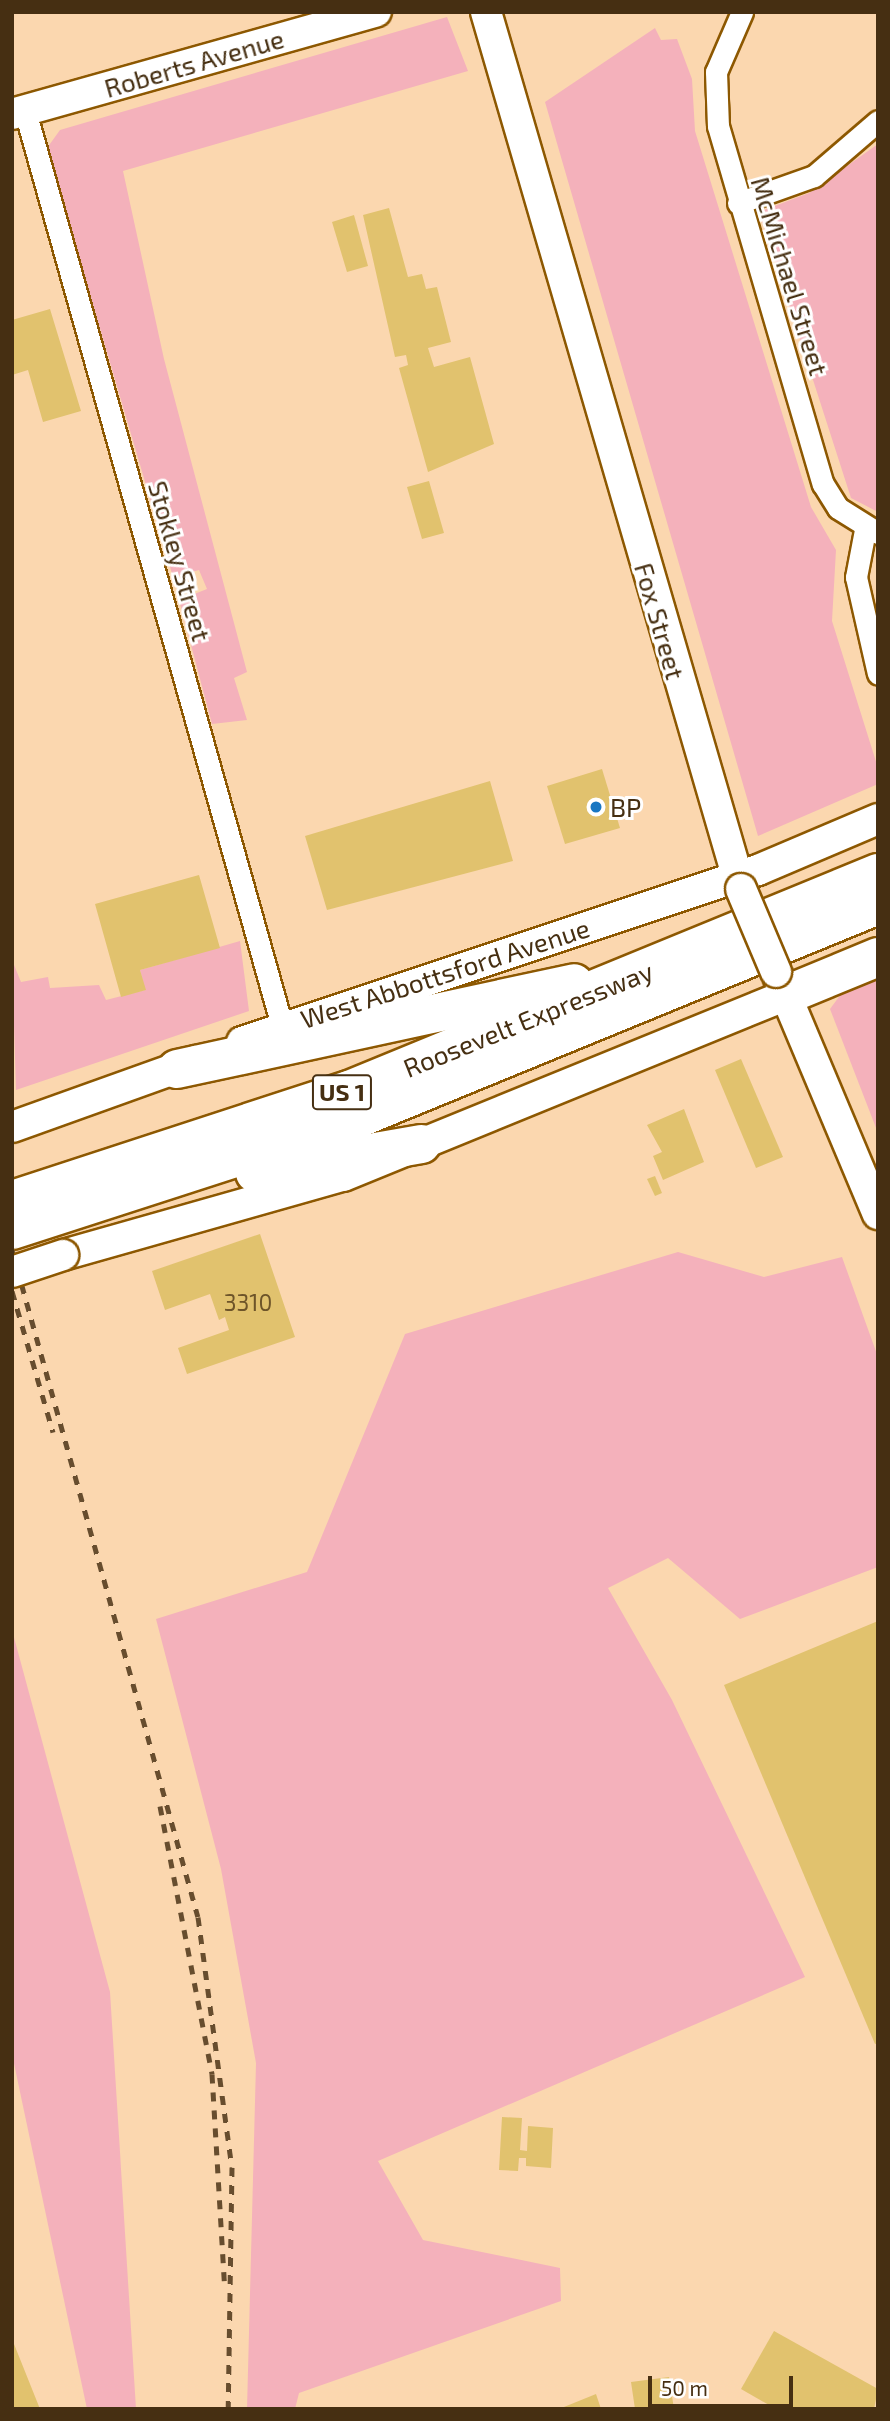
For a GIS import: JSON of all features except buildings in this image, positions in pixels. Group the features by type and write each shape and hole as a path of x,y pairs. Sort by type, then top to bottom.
{"highway":[{"name":"Roosevelt Expressway","path":"24,1211 349,1090 649,971 878,873"},
{"name":"Roosevelt Expressway","path":"24,1211 193,1174 460,1079 878,905"},
{"path":"781,984 878,957"},
{"path":"177,1069 649,971"},
{"path":"193,1174 257,1173 421,1144"}],"street":[{"name":"Roberts Avenue","path":"18,112 376,12"},
{"name":"Fox Street","path":"486,12 738,883 878,1214"},
{"name":"McMichael Street","path":"742,12 720,54 714,89 738,203 823,484 838,508 872,531"},
{"name":"Stokley Street","path":"18,112 282,1026"},
{"path":"738,203 814,176 878,121"},
{"path":"872,531 856,577 878,674"},
{"name":"West Abbottsford Avenue","path":"12,1127 177,1069 282,1026 738,883 878,819"},
{"path":"12,1272 63,1255 343,1176 781,984"}],"shaded area":[{"path":"447,17 468,71 123,171 164,359 247,672 234,678 247,720 212,724 179,600 207,589 199,570 173,577 47,148 60,130"},
{"path":"655,28 661,40 677,39 692,79 695,131 811,507 836,550 832,621 878,768 878,784 758,836 545,102"},
{"path":"878,144 878,512 851,498 759,212 809,193"},
{"path":"240,941 249,1011 16,1090 12,960 21,982 48,977 50,988 99,985 106,1000 145,990 140,970"},
{"path":"878,973 878,1133 830,1009 847,986"},
{"path":"678,1252 764,1277 842,1257 878,1357 878,1567 740,1619 668,1558 608,1588 672,1700 805,1977 378,2161 423,2240 560,2268 561,2301 299,2393 295,2409 247,2409 256,2063 221,1869 156,1619 307,1572 405,1334"},
{"path":"12,1630 110,1992 136,2409 87,2409 12,2054"}],"railway":[{"path":"12,1250 198,1917 232,2167 228,2409"},
{"path":"12,1291 53,1432"},
{"path":"160,1806 212,2074 225,2290"}],"place":[{"name":"BP","path":"596,807"}]}
